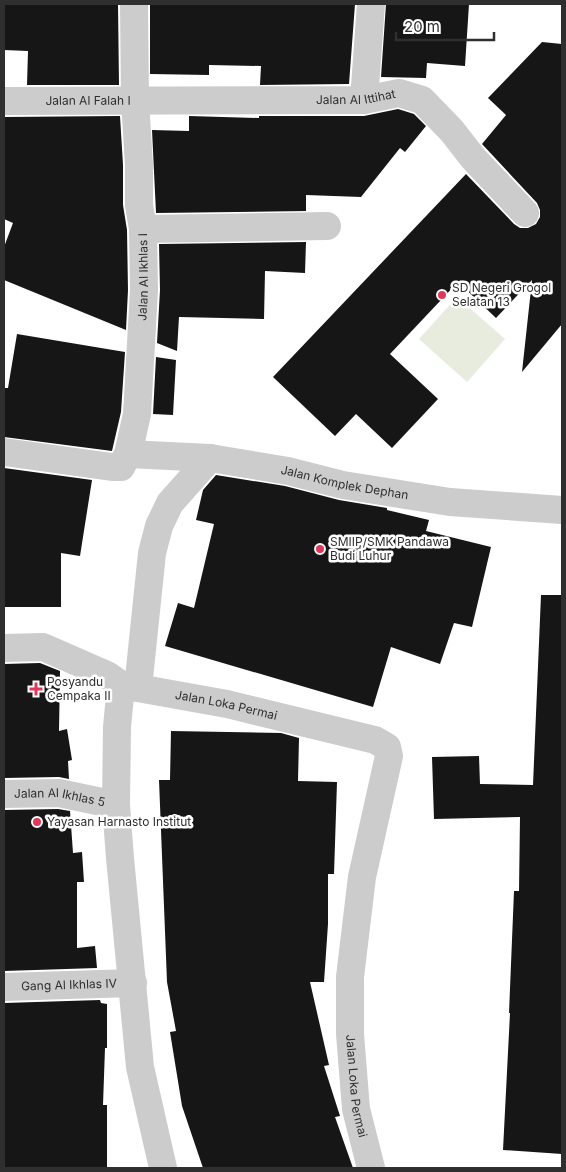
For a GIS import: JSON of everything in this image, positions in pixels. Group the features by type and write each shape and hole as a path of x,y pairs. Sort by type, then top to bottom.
{"street":[{"name":"Jalan Al Falah I","path":"4,101 135,100 134,4"},
{"path":"364,100 371,4"},
{"name":"Jalan Al Ittihat","path":"135,100 364,100 399,93 422,100 525,213"},
{"name":"Jalan Al Ikhlas I","path":"133,454 144,290 143,229 139,205 139,165 135,100"},
{"path":"143,229 327,226"},
{"path":"4,452 112,467 121,466 133,454"},
{"name":"Jalan Komplek Dephan","path":"133,454 210,458 450,502 562,510"},
{"path":"163,1168 140,1067 136,1036 133,983 116,805 117,727 122,683 159,526 170,503 210,458"},
{"path":"4,648 43,648 122,683"},
{"name":"Jalan Loka Permai","path":"122,683 227,704 375,740 387,747 389,756 362,877 350,977 350,1034 356,1109 371,1168"},
{"name":"Jalan Al Ikhlas 5","path":"4,794 59,793 116,805"},
{"name":"Gang Al Ikhlas IV","path":"4,987 133,983"}],"shaded area":[{"path":"457,297 505,339 467,382 419,339"}],"building":[{"path":"4,4 118,4 119,85 27,85 28,51 4,50"},
{"path":"150,4 355,4 349,84 260,85 261,66 209,65 209,75 150,74"},
{"path":"386,4 469,4 465,66 427,63 426,78 381,77"},
{"path":"542,42 562,44 562,324 522,372 532,280 496,318 458,282 390,354 438,399 392,448 356,414 335,436 273,377 466,174 514,224 520,228 528,228 536,224 540,217 537,203 482,144 506,115 488,98"},
{"path":"398,109 414,114 426,126 405,152 400,148 361,197 306,195 306,211 156,213 152,130 189,131 189,116 259,118 259,116 364,116"},
{"path":"120,116 123,205 127,230 128,290 126,330 4,280 4,247 13,223 4,219 4,117"},
{"path":"306,242 305,273 265,271 264,319 179,317 177,351 157,343 160,290 159,244"},
{"path":"17,334 125,352 121,412 112,451 4,437 4,388 8,388"},
{"path":"156,357 176,360 173,415 153,414"},
{"path":"4,468 92,480 80,556 61,553 61,607 4,607"},
{"path":"216,475 285,486 339,500 387,508 387,510 429,520 426,531 491,547 472,627 454,623 440,664 391,647 373,707 165,646 178,603 194,608 214,524 196,520 203,490"},
{"path":"541,595 562,595 562,1154 503,1150 514,891 519,891 520,817 434,819 432,757 479,756 480,784 533,785"},
{"path":"40,663 60,671 59,731 67,729 72,760 68,761 69,779 59,777 4,778 4,664"},
{"path":"171,731 281,733 299,738 298,781 337,782 334,874 328,874 328,924 324,982 310,982 329,1065 324,1066 340,1116 335,1117 353,1168 203,1168 182,1106 170,1032 176,1031 167,982 159,780 170,780"},
{"path":"58,809 70,811 73,853 82,852 84,882 77,882 77,948 95,946 97,968 4,971 4,810"},
{"path":"100,1000 101,1003 107,1004 107,1048 105,1048 103,1105 107,1105 107,1168 4,1168 4,1003"}],"place":[{"name":"SD Negeri Grogol Selatan 13","path":"442,295"},
{"name":"SMIIP/SMK Pandawa Budi Luhur","path":"320,549"},
{"name":"Posyandu Cempaka II","path":"36,689"},
{"name":"Yayasan Harnasto Institut","path":"37,822"}]}
